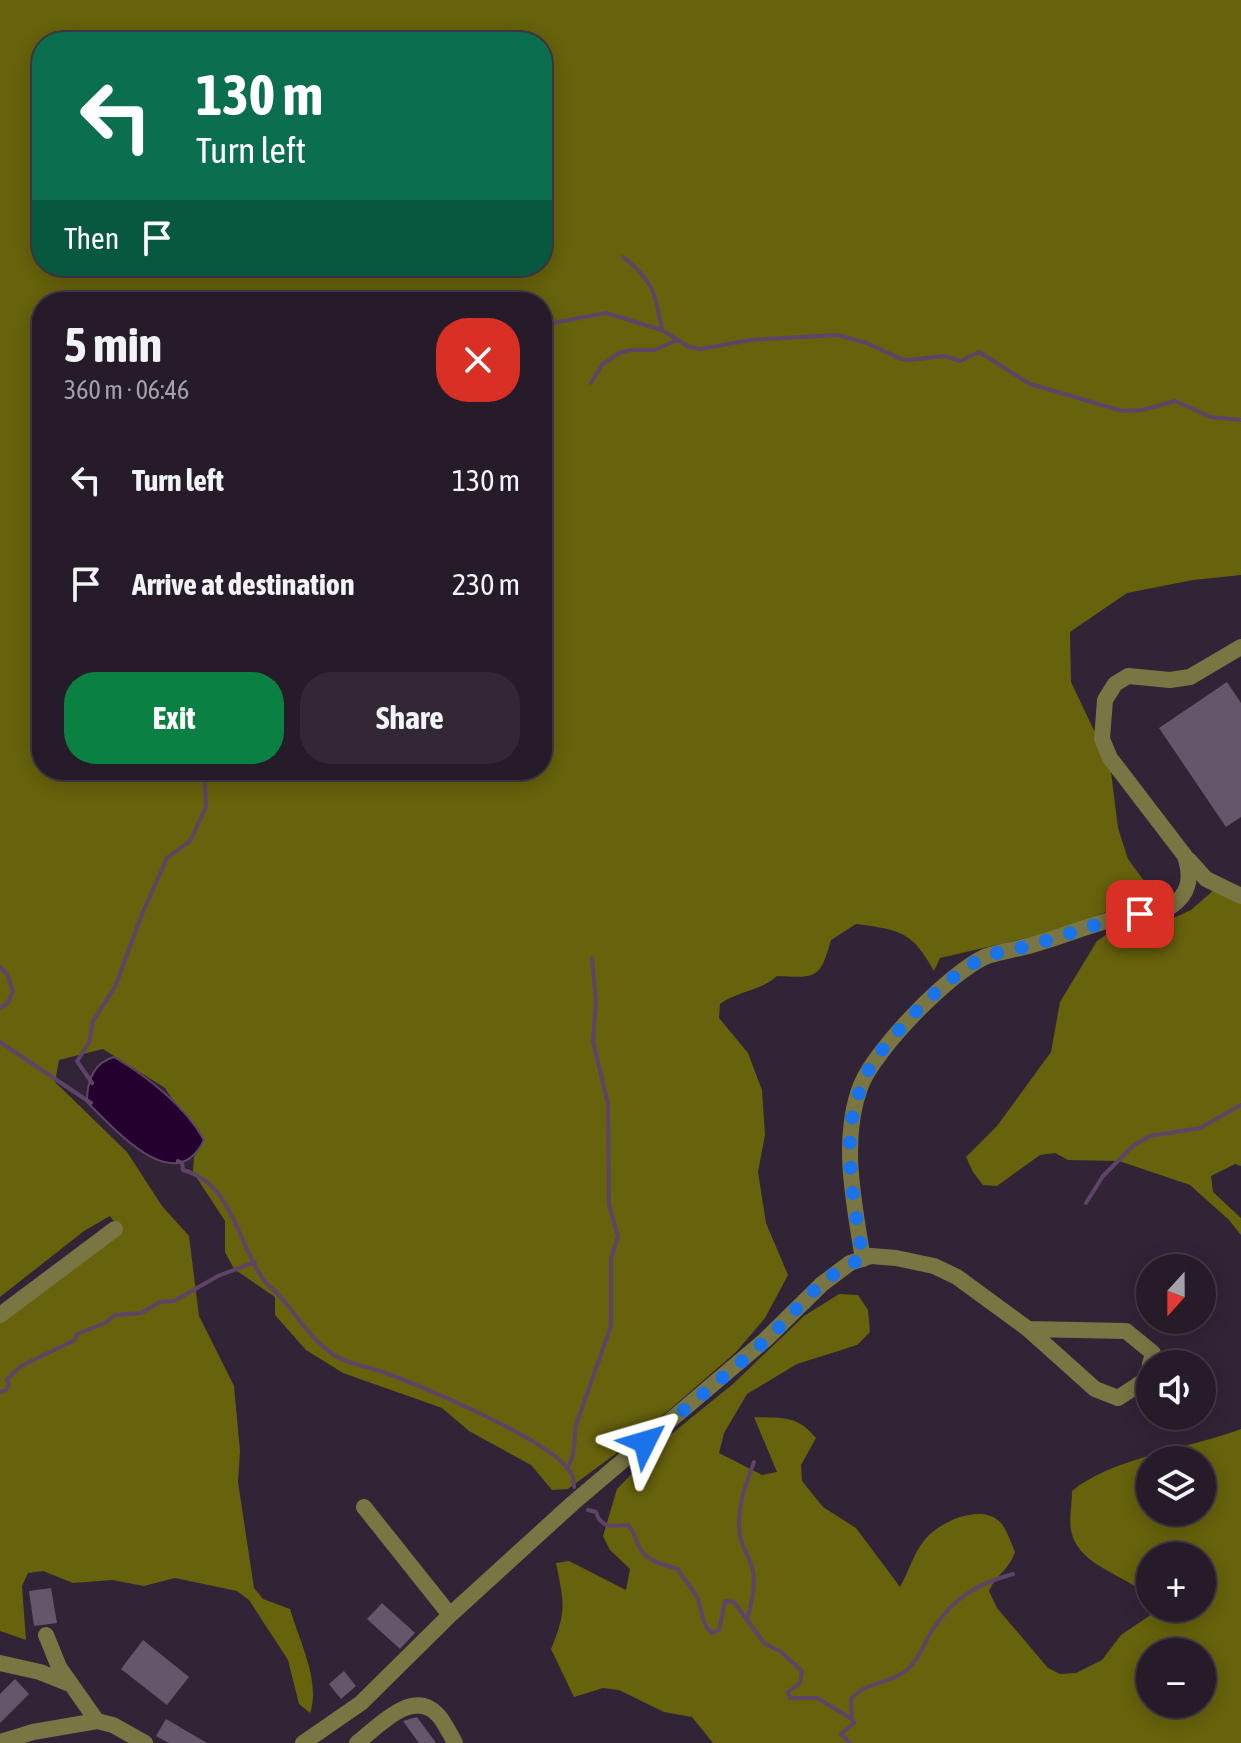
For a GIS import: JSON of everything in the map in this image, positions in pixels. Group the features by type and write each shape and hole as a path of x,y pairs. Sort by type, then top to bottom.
{"lane":[{"path":"1241,647 1190,677 1170,680 1128,676 1115,684 1105,700 1102,739 1110,758 1185,856 1206,879 1241,896"},
{"path":"863,1259 854,1195 852,1117 862,1084 876,1058 943,987 968,966 988,956 1113,919 1167,909 1186,891 1191,874 1185,856"},
{"path":"0,1315 115,1229"},
{"path":"303,1743 361,1703 450,1615 573,1503 765,1340 822,1284 850,1263 871,1256 934,1266 957,1277 1028,1329 1095,1389 1118,1398 1136,1386"},
{"path":"1028,1329 1126,1331 1149,1350"},
{"path":"364,1507 450,1615"},
{"path":"46,1635 59,1667 97,1721"},
{"path":"0,1663 40,1672 70,1684"},
{"path":"357,1743 406,1707 417,1704 428,1707 438,1715 455,1743"},
{"path":"0,1742 33,1732 97,1721 113,1725 145,1743"}],"shaded area":[{"path":"0,0 1241,0 1241,575 1193,580 1127,593 1070,632 1071,682 1110,764 1118,828 1128,859 1147,885 1142,900 1039,935 940,958 934,971 919,948 903,935 884,928 856,924 831,940 824,962 815,973 801,977 777,976 720,1004 719,1018 748,1053 762,1090 765,1135 758,1172 766,1223 788,1275 765,1318 736,1352 637,1438 568,1489 552,1490 531,1465 469,1431 442,1408 343,1373 306,1350 275,1315 275,1297 234,1269 225,1252 225,1221 193,1172 194,1157 202,1145 165,1088 103,1049 59,1060 55,1082 127,1152 162,1206 189,1236 199,1316 234,1386 240,1451 238,1482 254,1588 263,1599 290,1609 311,1675 313,1701 310,1713 299,1704 288,1660 249,1600 237,1591 175,1578 144,1586 112,1580 73,1583 43,1571 28,1573 22,1586 26,1640 0,1631 0,1321 121,1231 110,1216 84,1231 0,1297"},
{"path":"1215,889 1241,891 1241,1166 1235,1164 1211,1176 1213,1192 1241,1218 1241,1235 1190,1185 1119,1161 1068,1160 1055,1153 1040,1155 997,1186 983,1185 966,1157 997,1126 1051,1052 1060,1002 1097,941 1110,932 1136,926 1149,929 1191,910"},
{"path":"114,1057 165,1093 196,1127 204,1140 192,1157 177,1163 161,1161 145,1153 87,1102 88,1087 96,1068"},
{"path":"839,1294 858,1295 868,1310 870,1332 857,1345 797,1364 747,1394 724,1433 719,1453 762,1475 777,1472 754,1417 789,1419 802,1425 816,1438 801,1465 802,1481 823,1507 856,1528 900,1587 919,1547 938,1528 960,1517 983,1514 993,1517 1003,1526 1015,1552 989,1591 997,1608 1048,1668 1060,1674 1076,1673 1102,1660 1121,1635 1140,1622 1216,1622 1216,1542 1136,1542 1136,1587 1094,1562 1076,1543 1071,1530 1072,1491 1108,1470 1136,1460 1136,1526 1216,1526 1216,1446 1186,1446 1241,1429 1241,1743 713,1743 692,1717 664,1712 619,1690 603,1688 574,1697 551,1649 560,1625 562,1607 556,1563 569,1561 626,1590 630,1569 610,1550 603,1536 617,1489 665,1439 733,1384 804,1316"}],"building":[{"path":"1227,682 1241,703 1241,817 1226,827 1159,728"},
{"path":"51,1588 57,1623 34,1626 29,1591"},
{"path":"382,1603 415,1633 400,1649 367,1619"},
{"path":"143,1640 189,1677 167,1705 121,1669"},
{"path":"344,1671 356,1686 341,1699 329,1684"},
{"path":"15,1679 29,1694 0,1723 0,1694"},
{"path":"417,1717 436,1743 419,1743 403,1721"},
{"path":"166,1719 207,1743 169,1743 156,1736"}],"waterway":[{"path":"623,257 641,273 652,289 662,330"},
{"path":"552,323 606,313 662,330 689,347 700,349 751,340 837,335 867,343 901,359 944,356 960,361 979,352 1030,384 1122,411 1142,410 1175,401 1211,417 1241,420"},
{"path":"591,383 602,365 619,353 655,350 677,340"},
{"path":"92,1083 77,1061 89,1043 93,1021 115,987 167,858 190,841 206,807 205,783"},
{"path":"567,1469 573,1456 576,1425 611,1326 611,1258 618,1237 609,1204 608,1104 593,1041 596,1002 592,958"},
{"path":"0,967 7,974 13,991 8,1003 0,1008"},
{"path":"0,1042 91,1103"},
{"path":"1086,1203 1103,1176 1133,1146 1150,1136 1200,1128 1241,1105"},
{"path":"178,1161 182,1163 183,1170 200,1177 213,1188 232,1216 263,1279 326,1349 345,1361 423,1388 515,1431 561,1462 573,1476 574,1487"},
{"path":"0,1392 6,1390 9,1385 7,1379 21,1366 75,1340 77,1334 105,1323 115,1315 141,1313 160,1302 174,1301 218,1276 255,1262"},
{"path":"747,1619 754,1577 741,1539 739,1517 754,1462"},
{"path":"588,1510 596,1512 604,1524 628,1525 644,1554 678,1569 697,1597 704,1621 712,1633 719,1630 725,1601 734,1602 764,1643 781,1652 802,1671 800,1683 788,1692 790,1698 817,1698 852,1719"},
{"path":"852,1719 851,1699 865,1688 910,1667 949,1609 977,1588 1013,1574"},
{"path":"850,1743 841,1734 854,1723 852,1719"}],"route":[{"path":"645,1442 765,1340 822,1284 850,1263 863,1259 855,1208 852,1117 862,1084 876,1058 904,1027 943,987 968,966 988,956 1140,914"}]}
